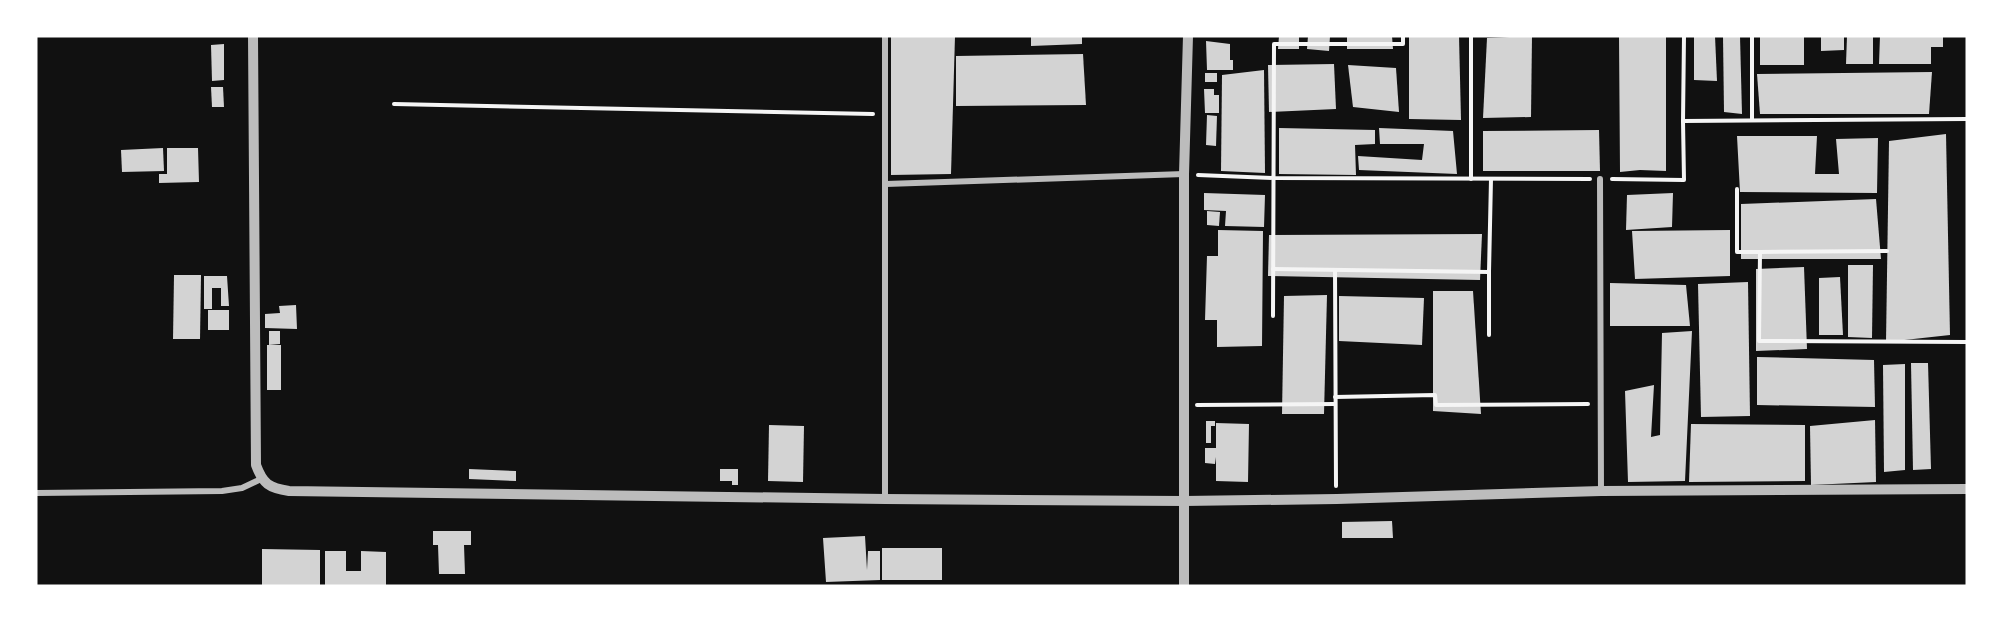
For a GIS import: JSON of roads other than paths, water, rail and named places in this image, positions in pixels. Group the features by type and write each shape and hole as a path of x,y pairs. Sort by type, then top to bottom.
{"street":[{"path":"253,36 256,465 261,479 275,489 885,499 1184,501 1601,491 1967,489"},
{"path":"885,36 885,499"},
{"path":"1184,586 1184,174 1188,36"},
{"path":"886,184 1184,174"},
{"path":"1600,179 1601,491"},
{"path":"36,493 222,491 242,488 261,479"}]}
